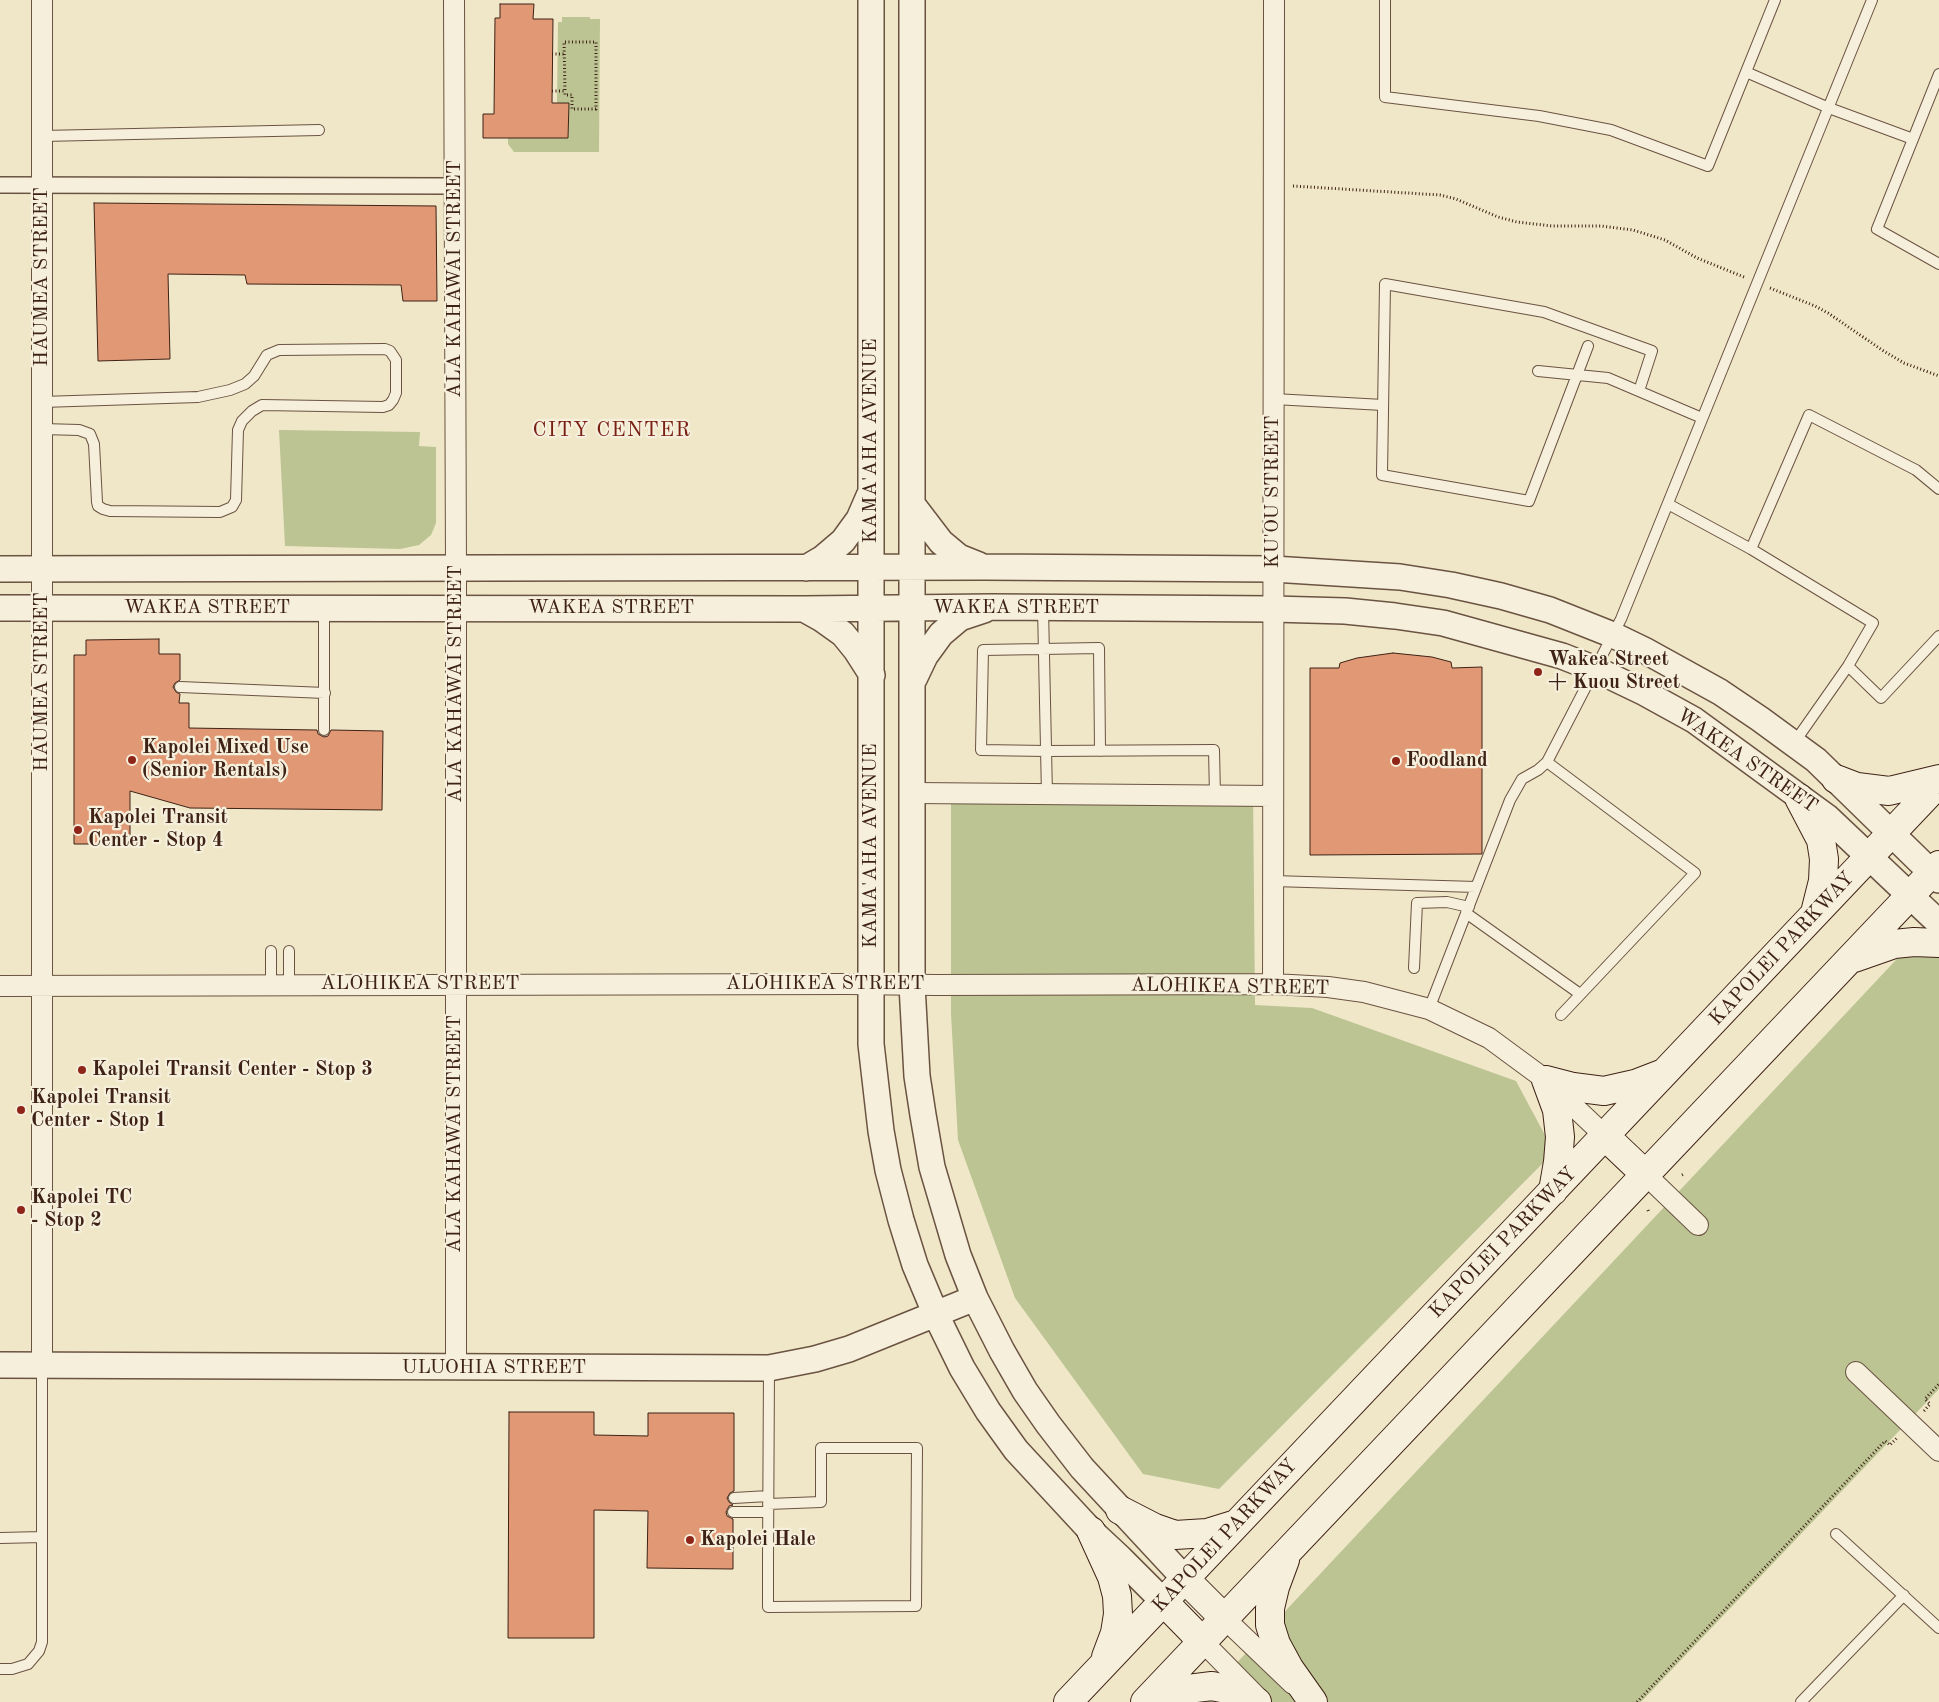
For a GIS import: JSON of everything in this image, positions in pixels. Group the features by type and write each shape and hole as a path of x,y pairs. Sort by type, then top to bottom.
{"main road":[{"path":"1836,779 1856,787 1888,791 1939,781"},
{"name":"KAPOLEI PARKWAY","path":"1068,1702 1939,781"},
{"path":"1799,798 1821,840 1824,858 1823,881 1816,913"},
{"path":"1146,1702 1910,895 1936,873"},
{"path":"1848,961 1894,944 1914,942 1939,943"},
{"path":"1546,1080 1573,1087 1604,1091 1635,1084 1665,1072"},
{"path":"1546,1080 1557,1110 1560,1136 1553,1191"},
{"path":"1605,1136 1645,1174"},
{"path":"1120,1510 1155,1528 1175,1535 1207,1533 1237,1523"},
{"path":"1091,1531 1112,1577 1117,1596 1118,1614 1115,1633 1102,1666"},
{"path":"1288,1551 1275,1587 1270,1608 1270,1625 1276,1644 1288,1668 1313,1702"},
{"path":"1185,1579 1224,1618"},
{"path":"1163,1601 1202,1641"},
{"path":"1146,1702 1180,1690 1212,1686 1230,1690 1256,1702"}],"street":[{"name":"HAUMEA STREET","path":"42,0 42,1365"},
{"name":"ALA KAHAWAI STREET","path":"454,0 456,1368"},
{"name":"KAMA'AHA AVENUE","path":"871,0 872,675 870,984 873,1068 888,1170 915,1265 936,1315 962,1368 994,1419 1016,1450 1091,1531 1163,1601"},
{"name":"KAMA'AHA AVENUE","path":"912,0 912,684 914,793 912,985 916,1076 932,1167 958,1255 975,1298 1002,1351 1025,1391 1082,1468 1185,1579"},
{"name":"KU'OU STREET","path":"1273,984 1274,0"},
{"path":"0,185 454,186"},
{"path":"806,568 843,541 859,519 872,492"},
{"path":"912,504 941,542 959,556 984,567"},
{"name":"WAKEA STREET","path":"0,569 984,567 1273,569 1400,578 1450,585 1501,596 1550,610 1613,635 1720,692 1794,743 1836,779 1891,833 1936,873"},
{"path":"912,684 925,656 941,634 960,618 992,607"},
{"name":"WAKEA STREET","path":"0,608 804,609 1043,607 1273,609 1345,611 1443,623 1517,642 1596,669 1694,720 1827,817 1939,923"},
{"path":"804,609 843,634 872,675"},
{"path":"914,793 1273,796"},
{"name":"ALOHIKEA STREET","path":"0,986 280,984 1273,984 1328,987 1364,992 1429,1009 1489,1038 1546,1080 1605,1136"},
{"path":"1645,1174 1698,1225"},
{"name":"ULUOHIA STREET","path":"0,1365 769,1368 815,1359 849,1349 975,1298"},
{"path":"1856,1372 1939,1451"},
{"path":"1224,1618 1272,1666 1313,1702"},
{"path":"1202,1641 1261,1702"}],"lane":[{"path":"1385,0 1384,96 1539,116 1610,130 1708,166 1775,0"},
{"path":"1429,1009 1510,800 1522,778 1538,770 1547,762 1613,635 1872,0"},
{"path":"1746,72 1829,108 1913,139"},
{"path":"1939,74 1877,229 1939,264"},
{"path":"42,136 319,130"},
{"path":"1588,346 1529,501 1382,475 1384,284 1544,312 1652,350 1639,391"},
{"path":"42,402 198,397 245,384 254,376 267,355 279,350 385,349 390,351 396,360 396,393 389,405 383,407 262,405 252,411 242,421 238,430 236,500 232,507 220,512 110,511 103,509 98,506 97,502 94,444 90,434 79,430 42,430"},
{"path":"1538,371 1608,378 1702,418"},
{"path":"1274,399 1383,405"},
{"path":"1751,549 1809,415 1916,470 1939,488"},
{"path":"1668,504 1751,549 1873,623 1848,666 1794,743"},
{"path":"1043,607 1047,794"},
{"path":"324,609 324,730"},
{"path":"1848,666 1881,698 1939,636"},
{"path":"1100,751 1100,648 983,650 981,750 1046,751 1100,751 1214,750 1215,796"},
{"path":"180,687 325,693"},
{"path":"1547,762 1695,873 1561,1015"},
{"path":"1273,881 1476,887"},
{"path":"1414,968 1417,903 1447,902 1468,910 1580,994"},
{"path":"271,951 280,984"},
{"path":"280,984 289,951"},
{"path":"0,1670 28,1664 39,1651 42,1642 42,1365"},
{"path":"733,1512 768,1504 820,1502 821,1448 917,1448 916,1606 768,1607 768,1504 769,1368"},
{"path":"734,1498 768,1504"},
{"path":"1836,1534 1939,1628"},
{"path":"0,1538 42,1537"},
{"path":"1801,1702 1904,1595"}],"path":[{"path":"564,42 596,42 596,109 572,109 572,95 565,95 565,91 564,42"},
{"path":"552,54 565,54"},
{"path":"552,91 565,91"},
{"path":"1274,185 1432,194 1456,199 1498,217 1517,222 1552,226 1609,227 1633,230 1665,240 1697,258 1815,306 1904,363 1939,376"},
{"path":"1923,1411 1930,1404 1925,1399 1939,1384"},
{"path":"1637,1702 1885,1441 1890,1445 1897,1438"}],"green space":[{"path":"562,17 600,19 599,152 514,152 508,144 508,138 568,138 569,103 557,103 558,22 562,22"},
{"path":"279,430 420,432 419,446 436,447 436,523 431,535 419,545 400,549 285,546"},
{"path":"1253,787 1255,1005 1312,1008 1516,1081 1554,1152 1219,1489 1143,1474 1015,1298 958,1140 951,1014 951,800"},
{"path":"1939,914 1939,1389 1641,1702 1200,1702"}],"building":[{"path":"500,4 534,4 533,19 553,19 552,103 569,103 568,138 483,138 483,114 494,114 495,18 500,18"},
{"path":"94,203 436,206 437,301 403,301 401,285 247,284 245,275 168,274 170,359 98,361"},
{"path":"159,639 159,654 180,654 180,680 173,687 180,694 179,703 189,703 189,728 317,730 318,734 324,737 328,736 331,730 383,731 382,810 190,808 130,791 130,844 74,844 74,655 86,655 86,640"},
{"name":"Foodland","path":"1393,653 1432,657 1451,662 1452,668 1482,667 1482,854 1310,855 1310,668 1339,668 1340,663 1357,658"},
{"name":"Kapolei Hale","path":"509,1412 594,1412 594,1435 648,1436 648,1413 734,1413 734,1491 727,1498 733,1505 729,1506 726,1512 727,1516 733,1519 733,1569 647,1568 648,1511 594,1510 594,1638 508,1638"}],"place":[{"name":"Wakea Street + Kuou Street","path":"1538,672"},
{"name":"Kapolei Mixed Use (Senior Rentals)","path":"132,760"},
{"name":"Foodland","path":"1396,761"},
{"name":"Kapolei Transit Center - Stop 4","path":"78,830"},
{"name":"Kapolei Transit Center - Stop 3","path":"82,1070"},
{"name":"Kapolei Transit Center - Stop 1","path":"21,1110"},
{"name":"Kapolei TC - Stop 2","path":"21,1210"},
{"name":"Kapolei Hale","path":"690,1540"}],"district":[{"name":"CITY CENTER","path":"612,430"}]}
